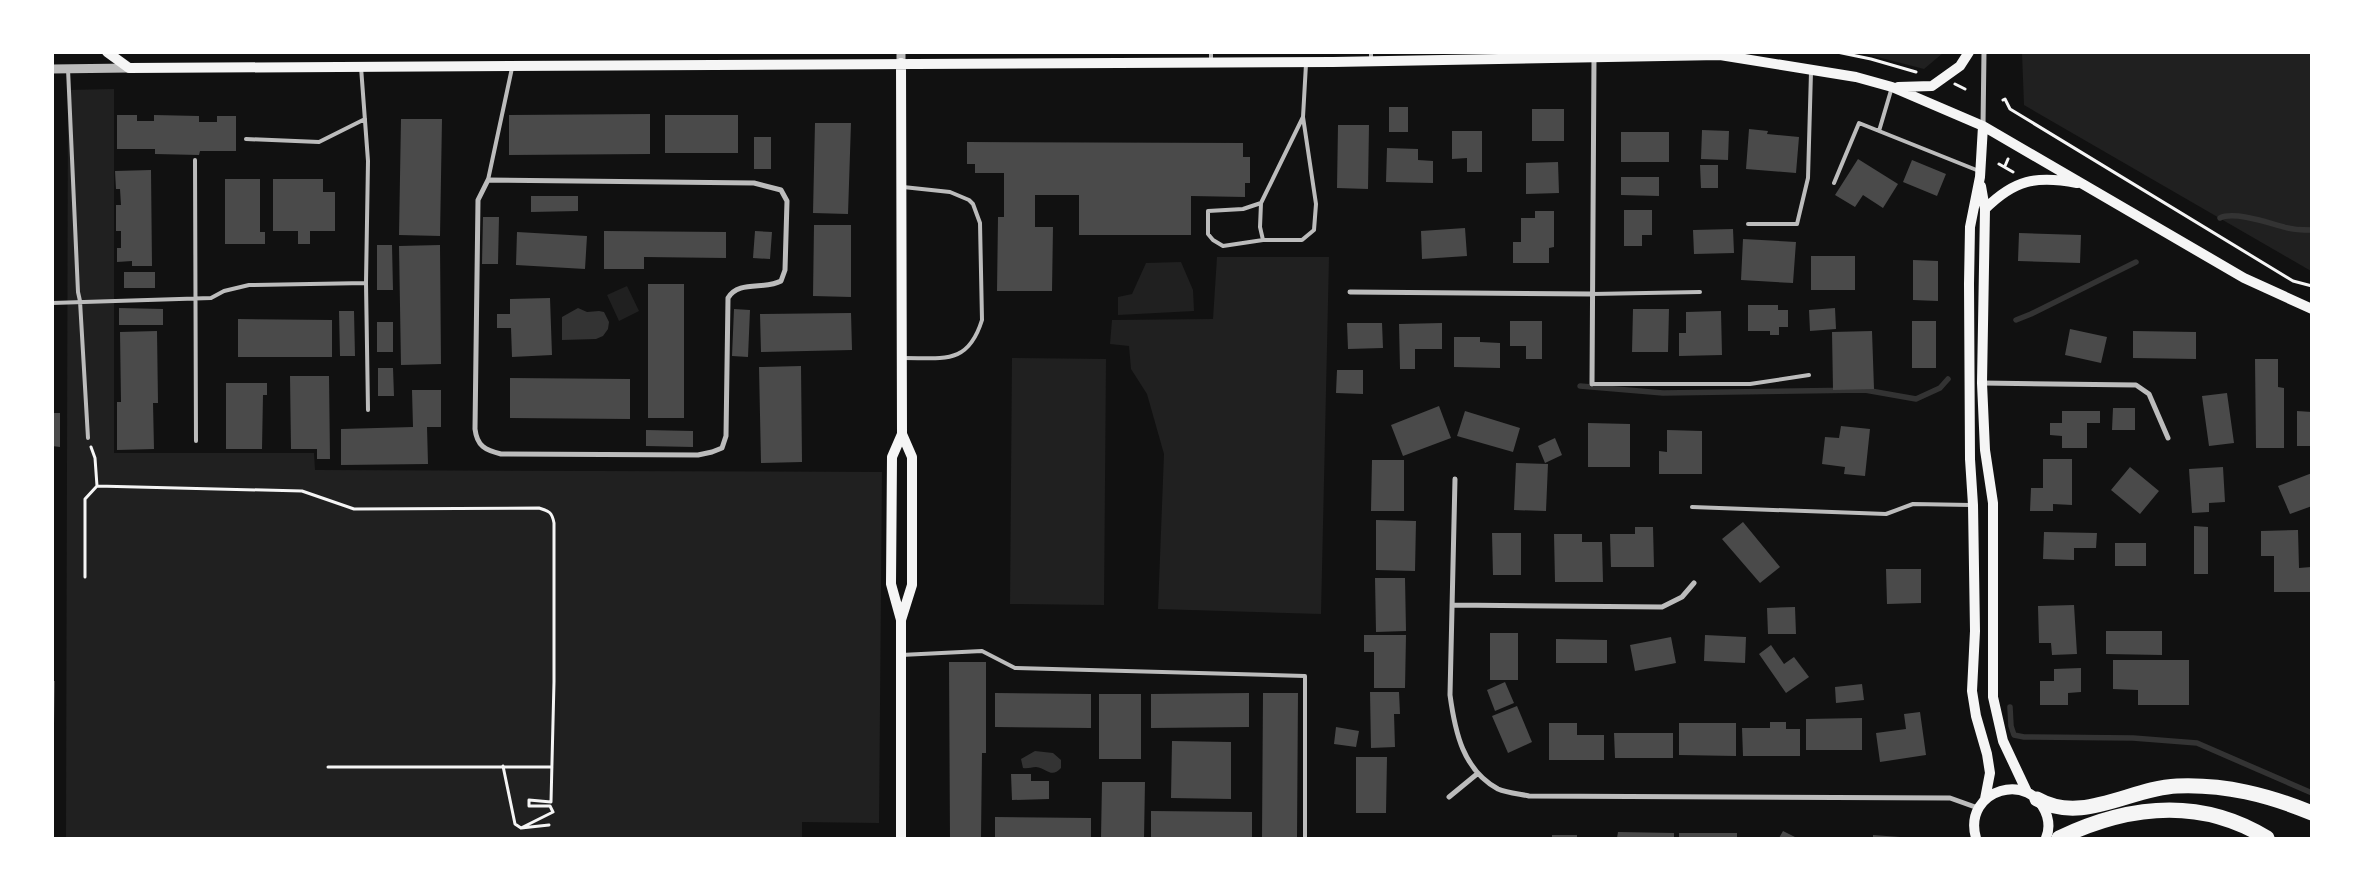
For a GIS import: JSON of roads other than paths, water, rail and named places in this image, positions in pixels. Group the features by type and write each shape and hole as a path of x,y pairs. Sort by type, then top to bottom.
{"highway":[{"path":"2032,795 2048,806 2073,809 2157,789 2214,787 2253,792 2312,812"},
{"path":"2059,838 2078,829 2114,818 2160,810 2205,812 2228,819 2267,838"}],"main road":[{"path":"107,52 128,68 361,67 901,58 1267,57 1306,62 1331,57 1481,56 1594,58 1720,55 1856,77 1892,87 1983,126 2244,278 2312,309"},
{"path":"1892,87 1932,86 1960,66 1969,52"},
{"path":"901,58 902,434 912,457 912,585 901,620"},
{"path":"1983,126 1981,174 1984,209 1982,383 1984,450 1993,503 1993,697 2003,741 2032,795 2045,809 2048,822 2046,838"},
{"path":"1981,174 1970,227 1970,459 1974,505 1975,631 1972,691 1990,773 1985,799"},
{"path":"1984,209 2005,191 2023,182 2061,180 2085,185"},
{"path":"901,838 901,620 891,584 892,457 902,434"},
{"path":"1976,838 1974,819 1978,808 1985,799 2005,789 2016,789 2032,795"}],"street":[{"path":"1983,126 1984,52"},
{"path":"1592,384 1594,58"},
{"path":"52,69 128,68"},
{"path":"488,180 754,183 782,190 788,201 785,270 781,281 773,286 739,288 731,292 728,298 726,436 722,448 698,455 501,454 485,450 477,441 475,429 478,200 488,180"},
{"path":"1350,292 1592,294"},
{"path":"1982,383 2136,385 2149,394 2168,438"},
{"path":"1455,479 1450,695 1454,726 1463,750 1476,774 1500,790 1529,796 1950,798 1978,808"},
{"path":"1452,605 1662,607 1682,597 1694,583"},
{"path":"1449,797 1476,774"}],"lane":[{"path":"1261,203 1243,209 1208,212 1208,234 1213,240 1223,246 1263,240 1302,240 1314,230 1316,204 1303,117 1306,62"},
{"path":"488,180 512,65"},
{"path":"361,67 368,161 366,283 368,410"},
{"path":"68,69 77,282 80,301 88,438"},
{"path":"1748,224 1797,224 1808,178 1812,70"},
{"path":"1879,131 1892,87"},
{"path":"1263,240 1260,227 1261,203 1303,117"},
{"path":"246,139 320,142 365,119"},
{"path":"1834,183 1859,123 1981,174"},
{"path":"195,160 196,441"},
{"path":"901,186 950,192 973,204 980,223 982,320 977,335 970,346 960,354 950,358 901,358"},
{"path":"52,303 211,298 224,291 249,285 366,283"},
{"path":"1592,294 1700,292"},
{"path":"1592,384 1750,384 1809,375"},
{"path":"1692,507 1886,514 1913,504 1974,505"},
{"path":"901,655 982,651 1015,668 1305,676 1305,838"}],"waterway":[{"path":"2220,218 2226,216 2242,217 2291,229 2312,230"},
{"path":"2016,320 2136,262"},
{"path":"1580,386 1663,393 1865,390 1916,399 1940,388 1948,379"},
{"path":"2010,707 2011,726 2014,735 2024,737 2133,738 2197,743 2312,793"}]}
